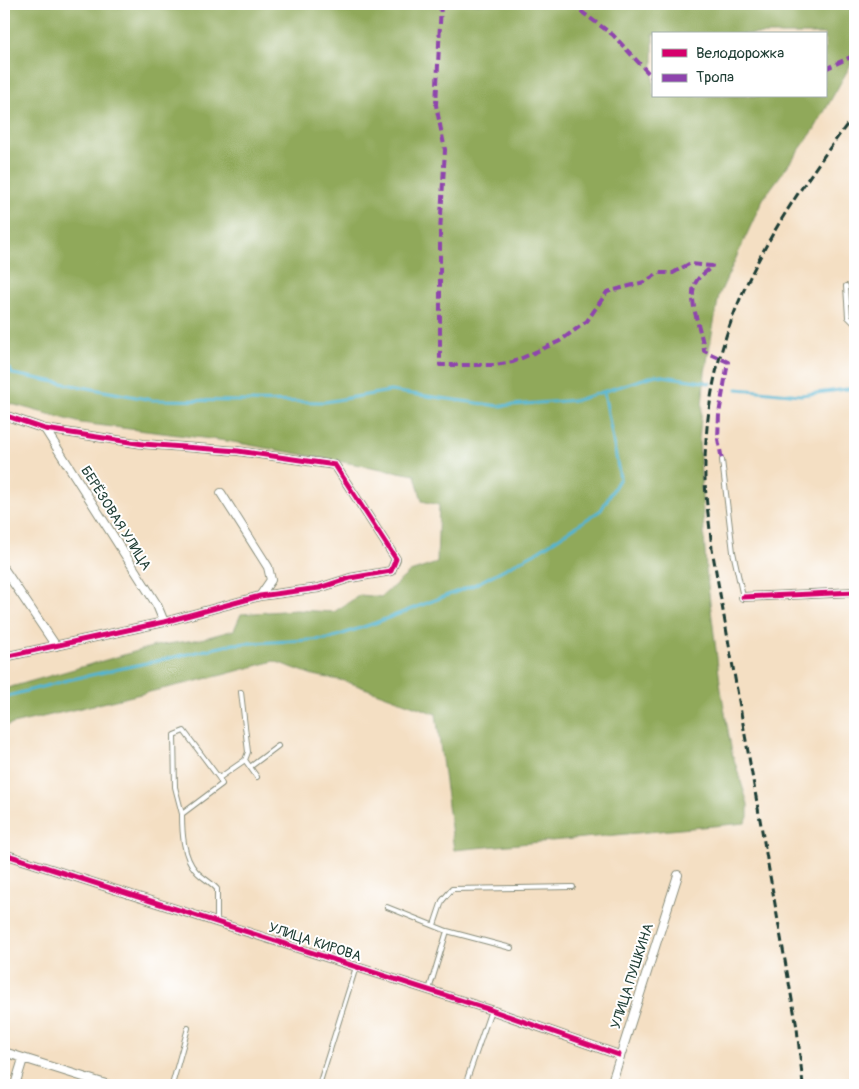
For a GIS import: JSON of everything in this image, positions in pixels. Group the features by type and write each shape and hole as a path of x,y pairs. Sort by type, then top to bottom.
{"street":[{"path":"4,415 45,429 143,444 238,451 334,465 390,547 396,559 392,570 350,578 319,588 260,596 164,622 4,657"},
{"name":"БЕРЁЗОВАЯ УЛИЦА","path":"45,429 157,605 164,622"},
{"path":"221,493 268,567 272,580 260,596"},
{"path":"4,569 56,646"},
{"path":"743,597 855,592"},
{"name":"УЛИЦА КИРОВА","path":"4,854 429,990 619,1055"},
{"name":"УЛИЦА ПУШКИНА","path":"611,1085 619,1055 678,876"},
{"path":"4,1052 109,1085"},
{"path":"15,1085 23,1059"},
{"path":"853,1085 855,1070"}],"lane":[{"path":"846,286 848,317 855,324"},
{"path":"722,460 733,552 743,597"},
{"path":"219,778 245,760 248,752 241,692"},
{"path":"182,814 222,784 184,731 174,735 175,787 182,814 182,834 187,854 195,871 217,889 217,922"},
{"path":"250,766 278,746"},
{"path":"245,760 257,777"},
{"path":"434,925 442,901 452,888 573,887"},
{"path":"387,906 447,931 511,948"},
{"path":"429,990 447,931"},
{"path":"319,1085 356,967"},
{"path":"465,1085 490,1010"},
{"path":"172,1085 188,1028"}],"green space":[{"path":"4,4 855,4 855,57 814,130 763,199 719,295 705,372 699,440 706,570 721,690 732,753 748,804 748,817 745,823 454,850 436,714 345,681 313,675 274,661 4,726 4,689 155,646 201,639 234,630 241,614 296,610 334,612 360,595 381,597 410,572 437,563 439,505 422,501 415,475 227,441 81,423 4,402"}],"waterway":[{"path":"4,363 13,374 152,400 325,402 390,391 499,406 577,400 656,375 710,383"},
{"path":"737,389 801,395 855,388"},
{"path":"4,697 68,680 234,644 328,639 474,585 535,553 601,510 620,478 604,392"}],"railway":[{"path":"803,1085 797,1028 712,549 705,481 707,427 715,376 728,329 747,284 769,241 795,198 855,114"}],"marked path":[{"path":"441,4 436,105 445,150 440,232 440,365 494,365 513,362 560,341 587,321 607,292 644,282 659,273 673,273 689,264 712,266 698,279 694,286 693,304 704,351 728,362 719,414 718,439 722,460"},
{"path":"571,4 613,35 652,77"},
{"path":"826,69 855,55"}],"cycle path":[{"path":"4,415 45,429 143,444 238,451 335,465 396,559 391,571 350,578 319,588 260,596 164,622 4,657"},
{"path":"743,597 855,592"},
{"path":"4,854 491,1010 619,1055"}]}
